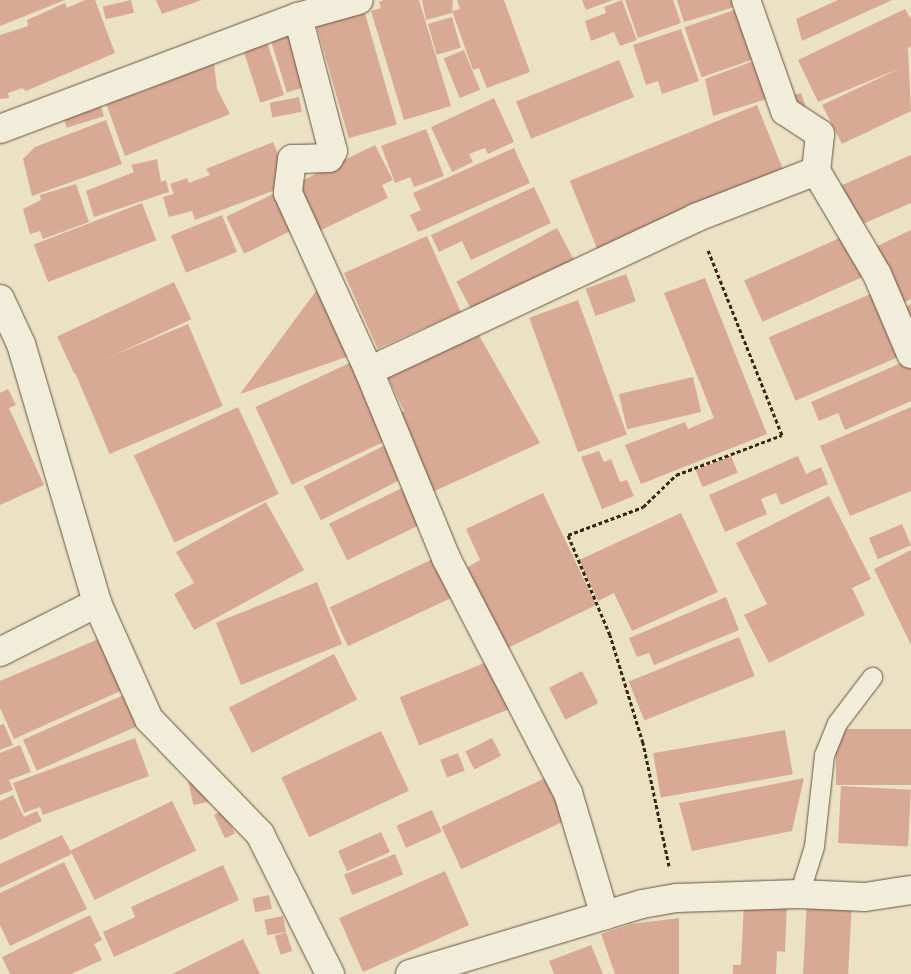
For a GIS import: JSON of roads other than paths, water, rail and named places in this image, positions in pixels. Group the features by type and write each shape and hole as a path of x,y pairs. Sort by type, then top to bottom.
{"street":[{"path":"0,129 298,17 359,0"},
{"path":"746,0 785,111 820,134 816,171 877,274 911,354"},
{"path":"298,17 333,150 329,158 292,159 288,193 369,371 446,558 568,793 605,916"},
{"path":"369,371 695,218 816,171"},
{"path":"0,299 21,344 98,603 149,719 260,834 330,974"},
{"path":"0,652 98,603"},
{"path":"410,974 642,904 676,898 798,894 865,897 911,890"}],"lane":[{"path":"798,894 814,846 824,755 837,722 872,677"}]}
